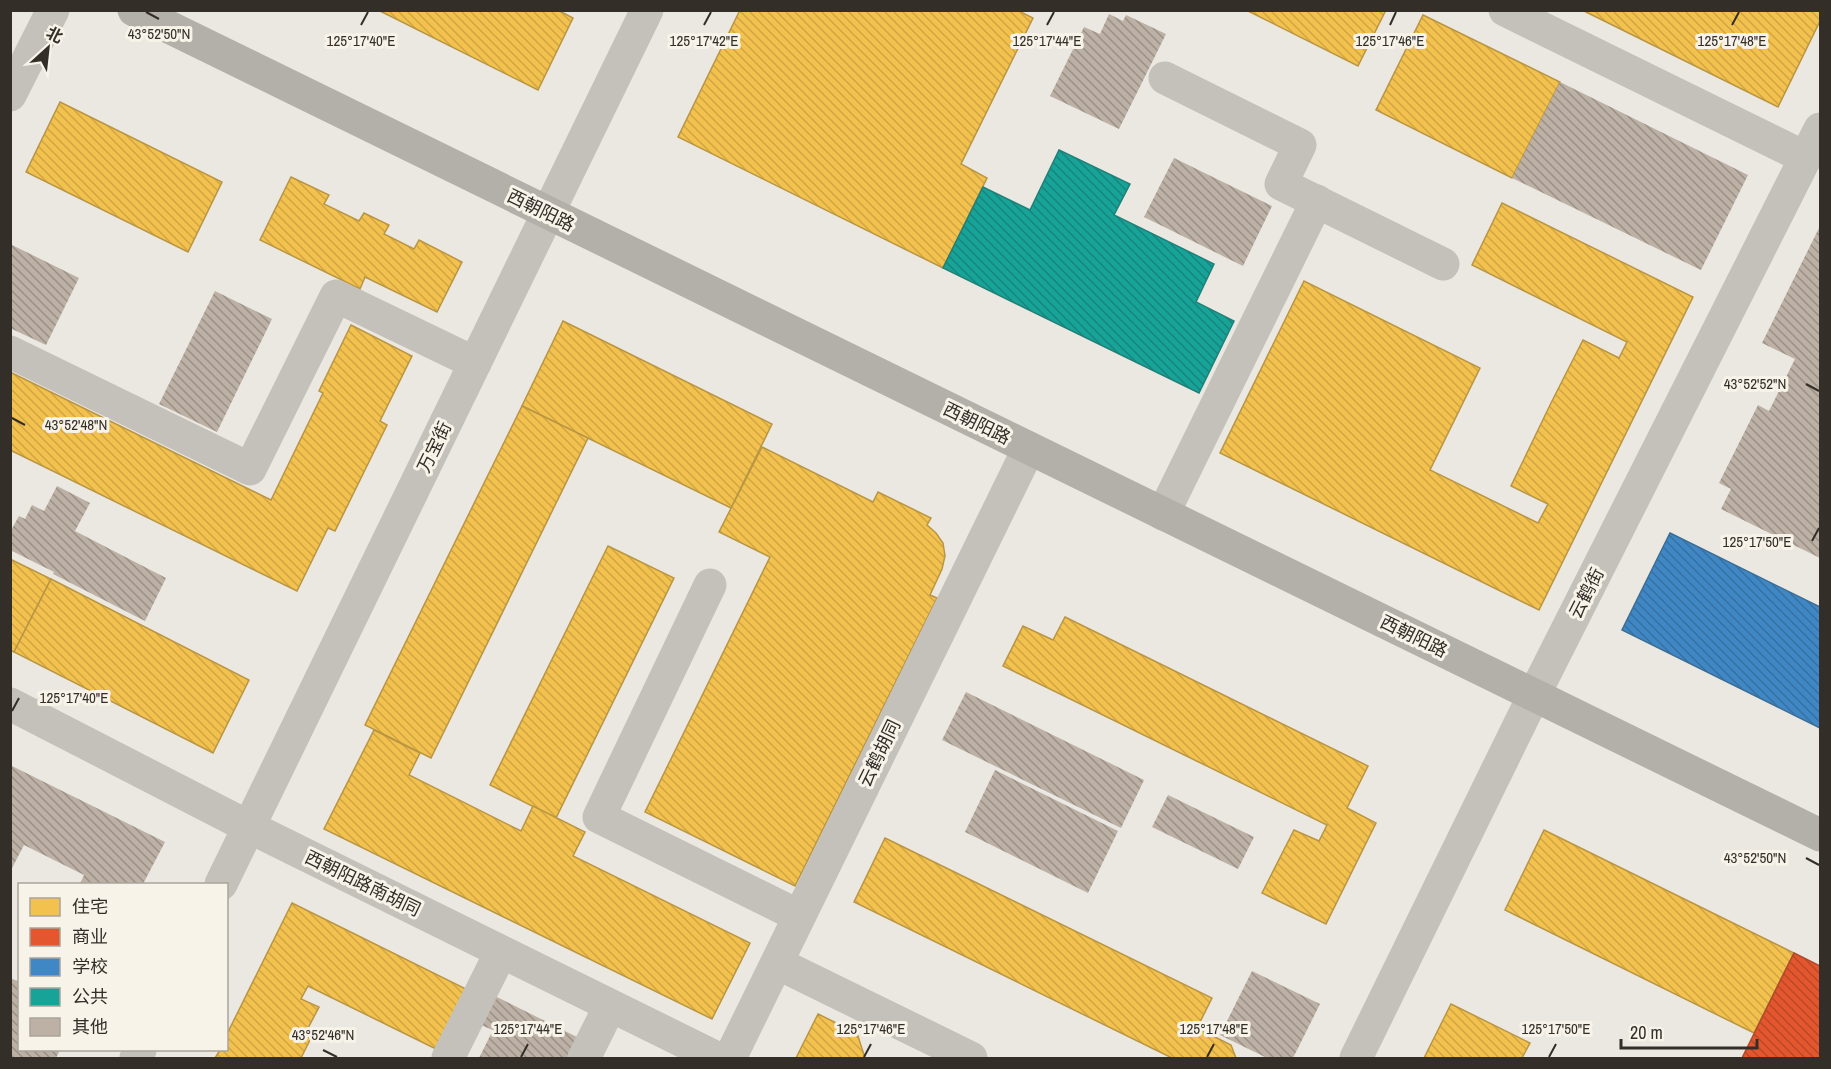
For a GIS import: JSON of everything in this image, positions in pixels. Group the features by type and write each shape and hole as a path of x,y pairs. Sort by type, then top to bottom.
{"main road":[{"name":"西朝阳路","path":"134,10 1821,835"}],"street":[{"path":"10,95 53,10"},
{"name":"万宝街","path":"222,883 647,10"},
{"path":"1505,10 1806,158"},
{"path":"1165,78 1300,145 1281,184 1443,264"},
{"name":"云鹤街","path":"1356,1059 1534,695 1821,129"},
{"path":"1163,514 1317,201"},
{"path":"10,352 250,469 336,296 474,363"},
{"name":"云鹤胡同","path":"730,1059 1029,448"},
{"path":"710,585 599,817 799,916"},
{"name":"西朝阳路南胡同","path":"10,704 249,827 717,1059"},
{"path":"448,1059 501,952"},
{"path":"777,963 971,1059"},
{"path":"584,1059 610,1006"}],"building: 住宅":[{"path":"378,10 558,10 573,18 538,90"},
{"path":"740,10 1017,10 1033,18 961,164 987,178 943,268 678,137"},
{"path":"1246,10 1386,10 1358,66"},
{"path":"1582,10 1820,10 1820,21 1778,107"},
{"path":"1423,15 1560,82 1512,178 1376,110"},
{"path":"60,102 222,182 188,252 26,172"},
{"path":"291,177 329,195 324,204 359,221 364,213 389,225 384,234 414,249 419,240 462,262 437,312 365,277 360,289 260,240"},
{"path":"1502,203 1693,297 1539,610 1220,453 1304,281 1480,368 1430,470 1538,523 1548,504 1511,486 1551,403 1583,340 1619,358 1627,342 1472,265"},
{"path":"563,321 772,424 731,508 522,406"},
{"path":"351,325 412,356 380,421 387,425 335,531 328,528 297,591 10,450 10,372 271,500 323,393 319,391"},
{"path":"522,406 588,438 431,758 365,725"},
{"path":"762,447 873,502 878,492 931,518 927,525 943,543 945,556 942,569 930,595 937,598 795,886 645,812 770,557 719,532"},
{"path":"608,546 674,578 556,818 490,785"},
{"path":"10,559 51,579 14,652 10,650"},
{"path":"51,579 249,680 213,753 14,652"},
{"path":"1065,617 1368,766 1347,808 1376,823 1326,924 1262,893 1294,830 1319,841 1327,825 1003,666 1023,626 1053,640"},
{"path":"374,730 420,753 409,775 521,831 533,806 585,832 573,856 750,943 712,1019 324,829"},
{"path":"1544,830 1794,953 1754,1033 1505,910"},
{"path":"885,838 1212,998 1197,1028 1231,1045 1236,1058 1172,1058 854,902"},
{"path":"292,903 470,991 440,1051 308,986 301,999 319,1007 306,1032 312,1036 301,1058 215,1058 219,1051 228,1051 228,1032"},
{"path":"1451,1004 1530,1043 1522,1058 1424,1058"},
{"path":"818,1014 857,1033 865,1058 796,1058"}],"building: 商业":[{"path":"1794,953 1820,966 1820,1058 1742,1058"}],"building: 学校":[{"path":"1670,533 1820,607 1820,728 1622,630"}],"building: 公共":[{"path":"1059,150 1130,184 1114,215 1214,264 1196,302 1234,321 1199,393 943,268 983,187 1030,210"}],"building: 其他":[{"path":"1109,14 1123,21 1126,15 1166,34 1119,129 1050,96 1084,27 1100,34"},
{"path":"1560,82 1748,175 1701,270 1512,178"},
{"path":"1174,158 1272,206 1243,266 1144,217"},
{"path":"1820,226 1820,558 1721,509 1731,489 1719,483 1758,405 1769,411 1795,359 1762,343"},
{"path":"10,244 79,278 46,345 10,328"},
{"path":"215,291 272,319 217,432 159,404"},
{"path":"57,486 90,503 75,531 166,578 145,621 10,550 10,532 19,516 25,519 32,505 44,511"},
{"path":"966,692 1144,780 1121,828 942,740"},
{"path":"10,765 165,842 144,883 80,883 84,875 24,845 10,872"},
{"path":"995,770 1118,831 1088,893 965,832"},
{"path":"1168,795 1254,837 1238,869 1152,827"},
{"path":"1252,971 1320,1004 1293,1058 1267,1058 1220,1035"},
{"path":"10,978 18,981 18,1051 60,1051 56,1058 10,1058"},
{"path":"493,995 579,1038 569,1058 479,1058 493,1030 478,1024"}]}
